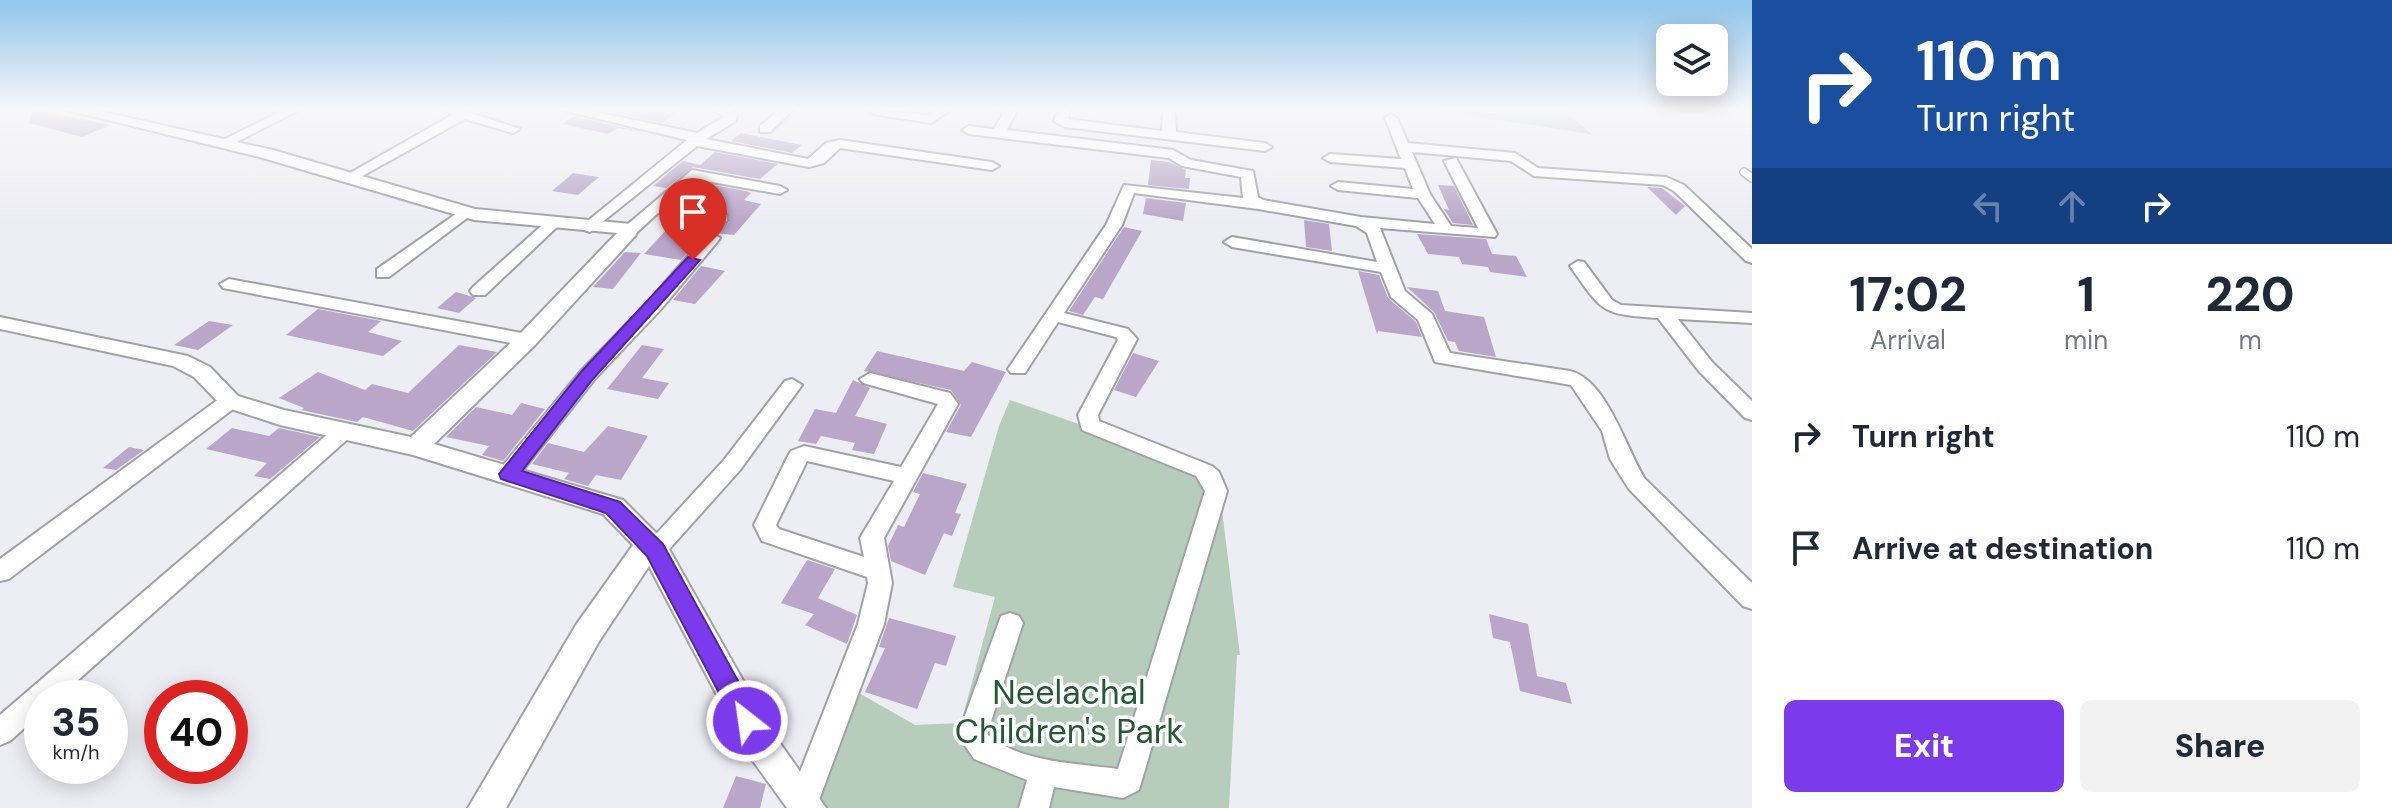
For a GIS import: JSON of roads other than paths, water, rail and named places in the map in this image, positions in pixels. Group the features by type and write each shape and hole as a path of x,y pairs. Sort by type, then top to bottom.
{"street":[{"path":"236,148 350,177 466,212 590,227 624,228 628,232"},
{"path":"350,177 397,148"},
{"path":"590,227 688,148"},
{"path":"735,148 809,163 819,160 830,148"},
{"path":"866,148 992,166"},
{"path":"1121,148 1173,154 1187,163 1248,174 1264,165 1265,148"},
{"path":"1404,148 1423,194 1447,231"},
{"path":"1412,148 1515,157 1534,172 1666,181 1679,188 1752,258"},
{"path":"1330,158 1411,164"},
{"path":"1018,369 1114,225 1132,187 1361,222 1490,232 1451,161"},
{"path":"416,447 527,340 628,232 692,174 780,190"},
{"path":"1248,174 1251,199 1258,204"},
{"path":"1338,186 1423,194"},
{"path":"655,208 722,218"},
{"path":"383,273 466,212"},
{"path":"1361,222 1376,234 1399,297 1426,318 1442,358 1570,377 1578,381 1612,430 1621,459 1637,484 1752,599"},
{"path":"479,291 553,223"},
{"path":"508,474 587,376 655,305 712,238"},
{"path":"1232,242 1390,269"},
{"path":"1578,266 1611,308 1752,318"},
{"path":"229,284 527,340"},
{"path":"1664,313 1705,366 1752,413"},
{"path":"1010,623 972,735 974,741 989,752 1044,772 1110,783 1123,784 1129,780 1216,491 1211,477 1204,471 1089,425 1088,415 1128,339 1122,333 1052,315"},
{"path":"0,323 180,361 202,372 230,401 416,447 613,507 652,547 760,743 806,804"},
{"path":"806,804 871,624 879,572 872,538 948,404 947,400 870,379"},
{"path":"486,808 587,634 652,547 732,465 792,385"},
{"path":"0,572 230,401"},
{"path":"0,732 344,431"},
{"path":"879,572 770,535 765,525 799,456 804,453 907,476"},
{"path":"1034,808 1044,772"}],"lane":[{"path":"1744,172 1752,178"}],"park label":[{"name":"Neelachal Children's Park","path":"1069,712"}]}
